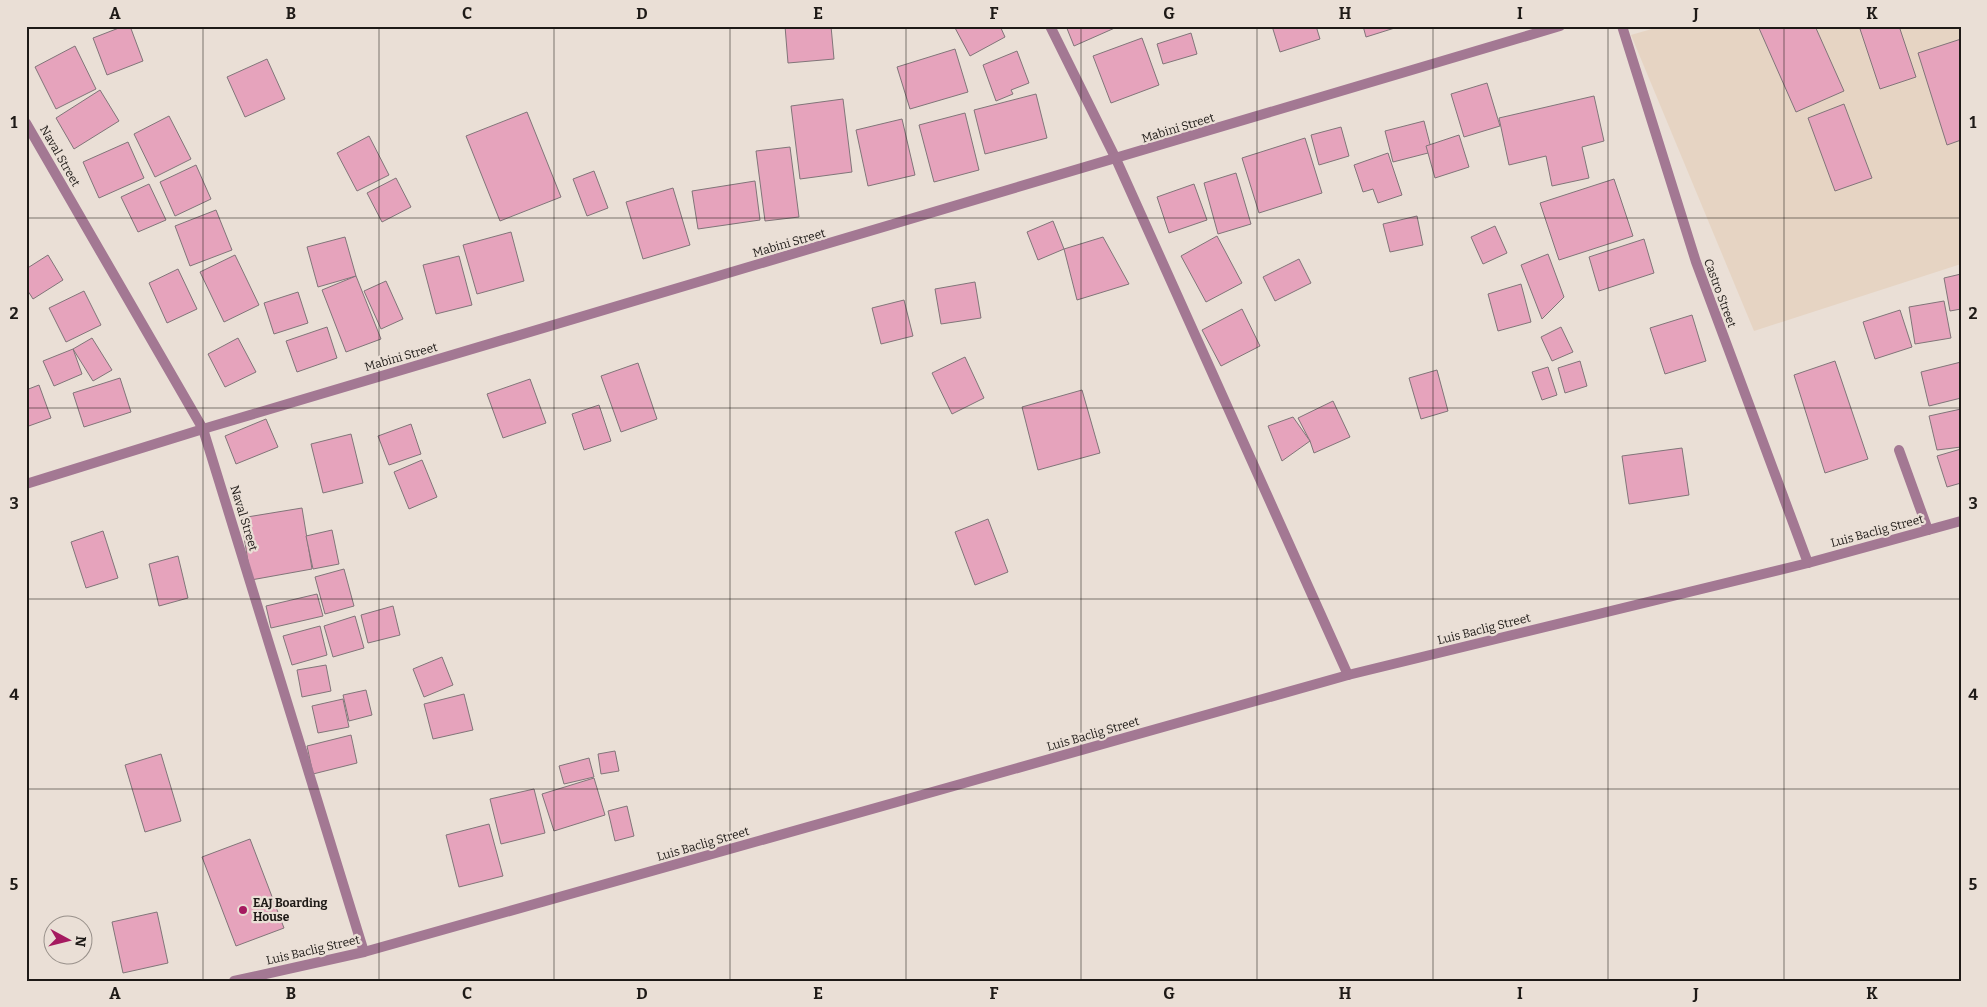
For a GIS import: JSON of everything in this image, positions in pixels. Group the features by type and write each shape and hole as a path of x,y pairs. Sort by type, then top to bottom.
{"street":[{"path":"1050,26 1116,159 1348,675"},
{"name":"Mabini Street","path":"26,484 203,429 1560,26"},
{"name":"Castro Street","path":"1622,26 1696,262 1808,563"},
{"name":"Naval Street","path":"26,123 203,429 364,952"},
{"path":"1899,450 1928,530"},
{"name":"Luis Baclig Street","path":"234,981 364,952 1348,675 1808,563 1961,521"}],"shaded area":[{"path":"1662,26 1961,26 1961,264 1754,331 1631,35"}],"building":[{"path":"124,26 130,26 143,61 107,75 93,38"},
{"path":"785,26 831,26 834,59 788,63"},
{"path":"954,26 1000,26 1005,37 970,56"},
{"path":"1066,26 1117,26 1117,27 1074,46"},
{"path":"1272,26 1316,26 1320,39 1280,52"},
{"path":"1363,26 1401,26 1366,37"},
{"path":"1758,26 1815,26 1844,91 1796,112"},
{"path":"1866,26 1899,26 1916,77 1880,89 1860,29"},
{"path":"1191,33 1197,54 1163,64 1157,44"},
{"path":"1142,38 1159,85 1111,103 1093,56"},
{"path":"1961,39 1961,140 1947,145 1918,53"},
{"path":"75,46 96,89 56,109 35,67"},
{"path":"955,49 968,92 910,109 897,67"},
{"path":"1017,51 1029,83 1011,90 1013,94 996,101 983,65"},
{"path":"267,59 285,99 245,117 227,77"},
{"path":"1487,83 1500,126 1464,137 1451,94"},
{"path":"100,90 119,121 74,149 56,118"},
{"path":"1036,94 1047,138 985,154 974,110"},
{"path":"1594,96 1604,141 1582,147 1589,178 1552,186 1546,156 1509,165 1499,118"},
{"path":"843,99 852,172 800,179 791,106"},
{"path":"1844,104 1872,178 1835,191 1808,118"},
{"path":"527,112 561,197 500,221 466,136"},
{"path":"965,113 979,170 934,182 919,125"},
{"path":"169,116 191,159 155,177 134,134"},
{"path":"902,119 915,175 868,186 856,130"},
{"path":"1424,121 1432,152 1393,162 1385,131"},
{"path":"1341,127 1349,156 1319,165 1311,135"},
{"path":"1459,135 1469,167 1435,178 1426,146"},
{"path":"369,136 389,175 357,191 337,153"},
{"path":"1305,138 1322,193 1259,213 1242,158"},
{"path":"128,142 144,178 99,198 83,162"},
{"path":"790,147 799,217 765,221 756,151"},
{"path":"1388,153 1402,195 1378,203 1373,189 1363,192 1354,165"},
{"path":"196,165 211,199 175,216 160,182"},
{"path":"594,171 608,208 587,216 573,179"},
{"path":"1236,173 1251,224 1218,234 1204,183"},
{"path":"396,178 411,207 382,222 367,193"},
{"path":"1614,179 1633,236 1559,260 1540,203"},
{"path":"755,181 760,220 698,229 692,191"},
{"path":"149,184 166,220 138,232 121,197"},
{"path":"1194,184 1207,220 1169,233 1157,197"},
{"path":"673,188 690,245 643,259 626,202"},
{"path":"216,210 232,250 190,266 175,226"},
{"path":"1417,216 1423,245 1390,252 1383,224"},
{"path":"1053,221 1064,249 1038,260 1027,232"},
{"path":"1495,226 1507,253 1483,264 1471,237"},
{"path":"511,232 524,281 477,294 463,245"},
{"path":"1217,236 1242,283 1206,302 1181,256"},
{"path":"345,237 356,276 318,287 307,247"},
{"path":"1103,237 1129,284 1077,300 1064,249"},
{"path":"1644,239 1654,273 1599,291 1589,257"},
{"path":"1548,254 1564,297 1542,319 1521,265"},
{"path":"48,255 63,280 33,299 26,288 26,269"},
{"path":"235,255 259,305 224,322 200,272"},
{"path":"459,256 472,305 436,314 423,265"},
{"path":"1299,259 1311,283 1275,301 1263,277"},
{"path":"178,269 197,309 167,323 149,283"},
{"path":"1961,274 1961,309 1950,311 1944,278"},
{"path":"356,276 381,339 346,352 322,290"},
{"path":"386,281 403,319 381,329 364,291"},
{"path":"975,282 981,318 941,324 935,289"},
{"path":"1521,284 1531,322 1498,331 1488,294"},
{"path":"84,291 101,325 66,342 49,308"},
{"path":"298,292 308,323 274,334 264,303"},
{"path":"904,300 913,336 881,344 872,308"},
{"path":"1944,301 1951,338 1915,344 1909,307"},
{"path":"1242,309 1260,346 1221,366 1202,330"},
{"path":"1900,310 1912,347 1875,359 1863,322"},
{"path":"1692,315 1706,361 1665,374 1650,328"},
{"path":"327,327 337,358 297,372 286,341"},
{"path":"1561,327 1573,352 1552,361 1541,337"},
{"path":"92,338 112,370 93,381 73,349"},
{"path":"238,338 256,372 225,387 208,354"},
{"path":"73,349 82,374 54,386 43,361"},
{"path":"965,357 984,398 952,414 932,373"},
{"path":"1580,361 1587,386 1565,393 1558,368"},
{"path":"1835,361 1868,459 1825,473 1794,375"},
{"path":"1961,362 1961,398 1929,406 1921,372"},
{"path":"638,363 657,419 621,432 601,376"},
{"path":"1548,367 1557,395 1542,400 1532,372"},
{"path":"1437,370 1448,411 1421,419 1409,378"},
{"path":"120,378 131,412 84,427 73,393"},
{"path":"530,379 546,423 503,438 487,394"},
{"path":"39,385 51,418 26,427 26,390"},
{"path":"1082,390 1100,453 1038,470 1022,407"},
{"path":"1333,401 1350,437 1314,453 1298,418"},
{"path":"599,405 611,441 584,450 572,414"},
{"path":"1961,409 1961,447 1937,450 1929,416"},
{"path":"1293,417 1310,441 1282,461 1268,426"},
{"path":"266,419 278,447 236,464 225,436"},
{"path":"411,424 421,454 389,465 378,436"},
{"path":"351,434 363,483 323,493 311,444"},
{"path":"1682,448 1689,495 1629,504 1622,456"},
{"path":"1961,449 1961,483 1947,487 1937,456"},
{"path":"422,460 437,497 409,509 394,472"},
{"path":"302,508 312,569 251,580 241,518"},
{"path":"988,519 1008,572 975,585 955,532"},
{"path":"332,530 339,564 313,569 306,536"},
{"path":"103,531 118,578 86,588 71,542"},
{"path":"178,556 188,598 159,606 149,564"},
{"path":"344,569 354,606 325,614 315,577"},
{"path":"317,594 323,616 271,628 266,606"},
{"path":"393,606 400,635 368,643 361,615"},
{"path":"355,616 364,648 333,657 324,626"},
{"path":"320,626 327,655 292,665 283,636"},
{"path":"442,657 453,685 424,697 413,669"},
{"path":"326,665 331,691 302,697 297,670"},
{"path":"366,690 372,715 349,721 343,695"},
{"path":"464,694 473,730 433,739 424,704"},
{"path":"343,699 349,727 318,733 312,706"},
{"path":"351,735 357,763 313,774 307,746"},
{"path":"615,751 619,771 601,774 598,754"},
{"path":"161,754 181,821 145,832 125,765"},
{"path":"589,758 594,777 564,784 559,766"},
{"path":"594,778 605,815 554,831 542,794"},
{"path":"534,789 545,833 501,844 490,799"},
{"path":"627,806 634,836 615,841 608,811"},
{"path":"489,824 503,876 459,887 446,835"},
{"path":"250,839 284,928 236,946 202,857"},
{"path":"157,912 168,963 123,973 112,922"}],"place":[{"name":"EAJ Boarding House","path":"243,910"}]}
